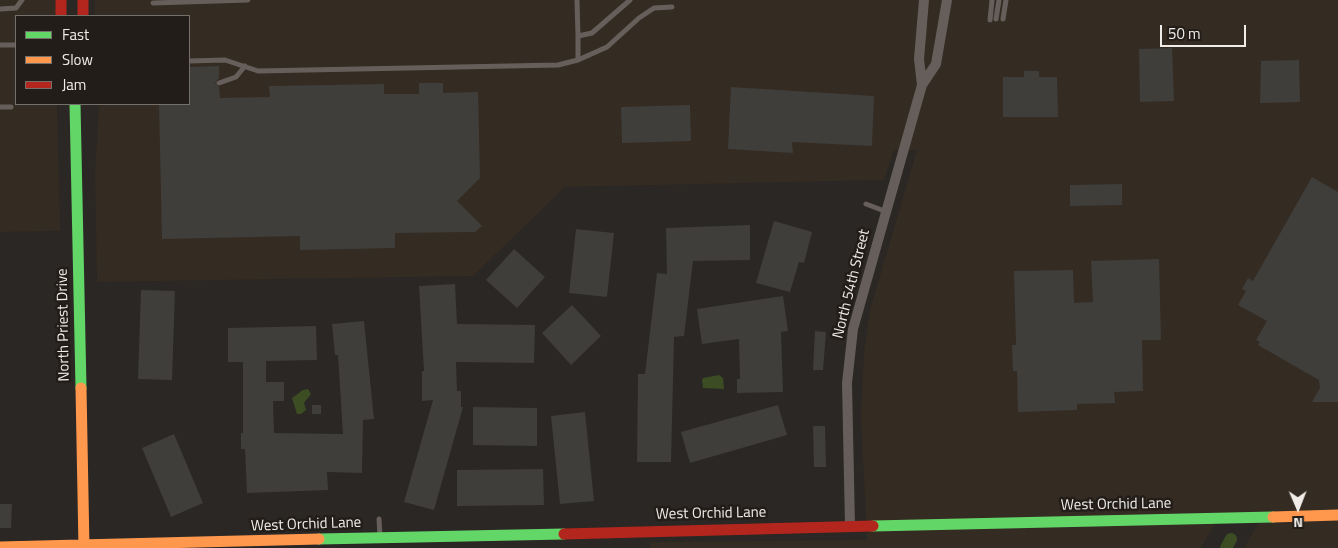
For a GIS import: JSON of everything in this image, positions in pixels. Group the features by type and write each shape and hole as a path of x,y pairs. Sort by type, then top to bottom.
{"street":[{"path":"61,0 61,15"},
{"path":"83,0 84,15"},
{"name":"North 54th Street","path":"922,85 919,59 924,0"},
{"name":"North 54th Street","path":"850,526 846,383 854,329 922,85 936,64 947,0"},
{"name":"North Priest Drive","path":"75,105 84,547"},
{"name":"West Orchid Lane","path":"0,547 311,544 380,538 1338,515"}],"lane":[{"path":"0,9 16,8 22,0"},
{"path":"153,3 248,0"},
{"path":"577,0 578,60"},
{"path":"578,36 592,33 630,0"},
{"path":"990,20 992,0"},
{"path":"996,20 999,0"},
{"path":"1003,19 1006,0"},
{"path":"190,61 225,60 258,71 558,65 578,60 607,47 654,8 672,7"},
{"path":"0,45 15,45"},
{"path":"219,83 236,77 245,66"},
{"path":"0,107 11,107"},
{"path":"866,204 887,212"},
{"path":"379,520 380,538"}],"shaded area":[{"path":"0,0 55,0 56,15 15,15 15,105 57,105 60,231 0,232"},
{"path":"95,0 1338,0 1338,548 1244,548 1262,517 1218,518 1201,548 651,548 650,542 867,540 861,416 864,353 870,310 917,150 894,150 884,180 565,187 473,276 97,282 95,174 99,105 190,105 190,15 95,15"},
{"path":"719,375 723,378 724,389 703,388 703,378"},
{"path":"308,389 311,394 304,403 306,410 301,414 297,414 292,398 303,390"}],"building":[{"path":"1172,48 1174,101 1140,102 1139,49"},
{"path":"1299,60 1300,102 1260,103 1261,61"},
{"path":"219,66 219,78 215,83 219,87 220,98 270,97 269,86 384,84 384,94 419,94 419,83 443,83 443,93 478,92 480,178 457,201 482,226 475,232 395,233 395,248 300,250 300,236 162,239 159,105 190,105 190,67"},
{"path":"1024,71 1039,71 1039,77 1057,77 1058,117 1003,117 1003,77 1024,77"},
{"path":"731,87 874,96 872,146 792,142 793,153 728,149"},
{"path":"690,105 691,141 622,143 621,107"},
{"path":"1312,177 1338,192 1338,402 1312,402 1320,388 1319,380 1258,345 1260,342 1256,340 1267,321 1238,305 1246,291 1242,289 1248,278 1253,281"},
{"path":"1122,184 1122,205 1070,206 1070,185"},
{"path":"774,221 812,232 804,263 799,262 790,292 756,283"},
{"path":"750,225 750,260 693,261 684,336 674,337 671,462 637,462 638,374 645,374 657,273 667,274 666,228"},
{"path":"576,229 614,233 607,297 569,293"},
{"path":"514,249 545,277 517,308 486,280"},
{"path":"1159,259 1161,340 1142,340 1143,391 1114,392 1115,403 1077,404 1077,410 1018,412 1017,371 1013,371 1012,345 1016,345 1014,271 1073,270 1074,303 1093,302 1091,261"},
{"path":"455,284 457,324 535,325 534,363 456,362 457,391 461,391 461,407 463,407 434,510 404,502 433,400 422,401 422,371 424,371 419,286"},
{"path":"141,290 175,291 172,380 138,379"},
{"path":"783,296 788,331 781,332 783,392 737,393 737,379 740,379 739,339 702,344 697,309"},
{"path":"572,305 601,336 571,365 542,333"},
{"path":"364,321 374,419 363,420 362,473 327,472 328,490 247,493 245,449 241,449 241,433 243,433 243,362 228,362 228,328 316,326 317,360 266,361 266,382 284,382 284,401 273,401 274,433 343,434 338,355 335,355 332,324"},
{"path":"815,331 826,332 823,370 813,370"},
{"path":"312,405 321,405 321,414 312,414"},
{"path":"778,405 787,435 690,463 681,432"},
{"path":"473,407 537,408 537,446 473,445"},
{"path":"585,412 594,501 560,504 551,416"},
{"path":"813,426 825,426 826,467 814,467"},
{"path":"174,434 203,503 171,517 142,448"},
{"path":"543,469 544,505 457,506 457,470"},
{"path":"0,504 12,504 11,528 0,528"}],"waterway":[{"path":"1226,548 1231,539"}],"traffic: fast":[{"path":"75,105 81,388"},
{"path":"873,526 1273,517"},
{"path":"319,539 564,534"}],"traffic: slow":[{"path":"81,388 84,548"},
{"path":"1273,517 1338,515"},
{"path":"0,547 319,539"}],"traffic: jam":[{"path":"61,0 61,15"},
{"path":"83,0 83,15"},
{"path":"564,534 873,526"}]}
